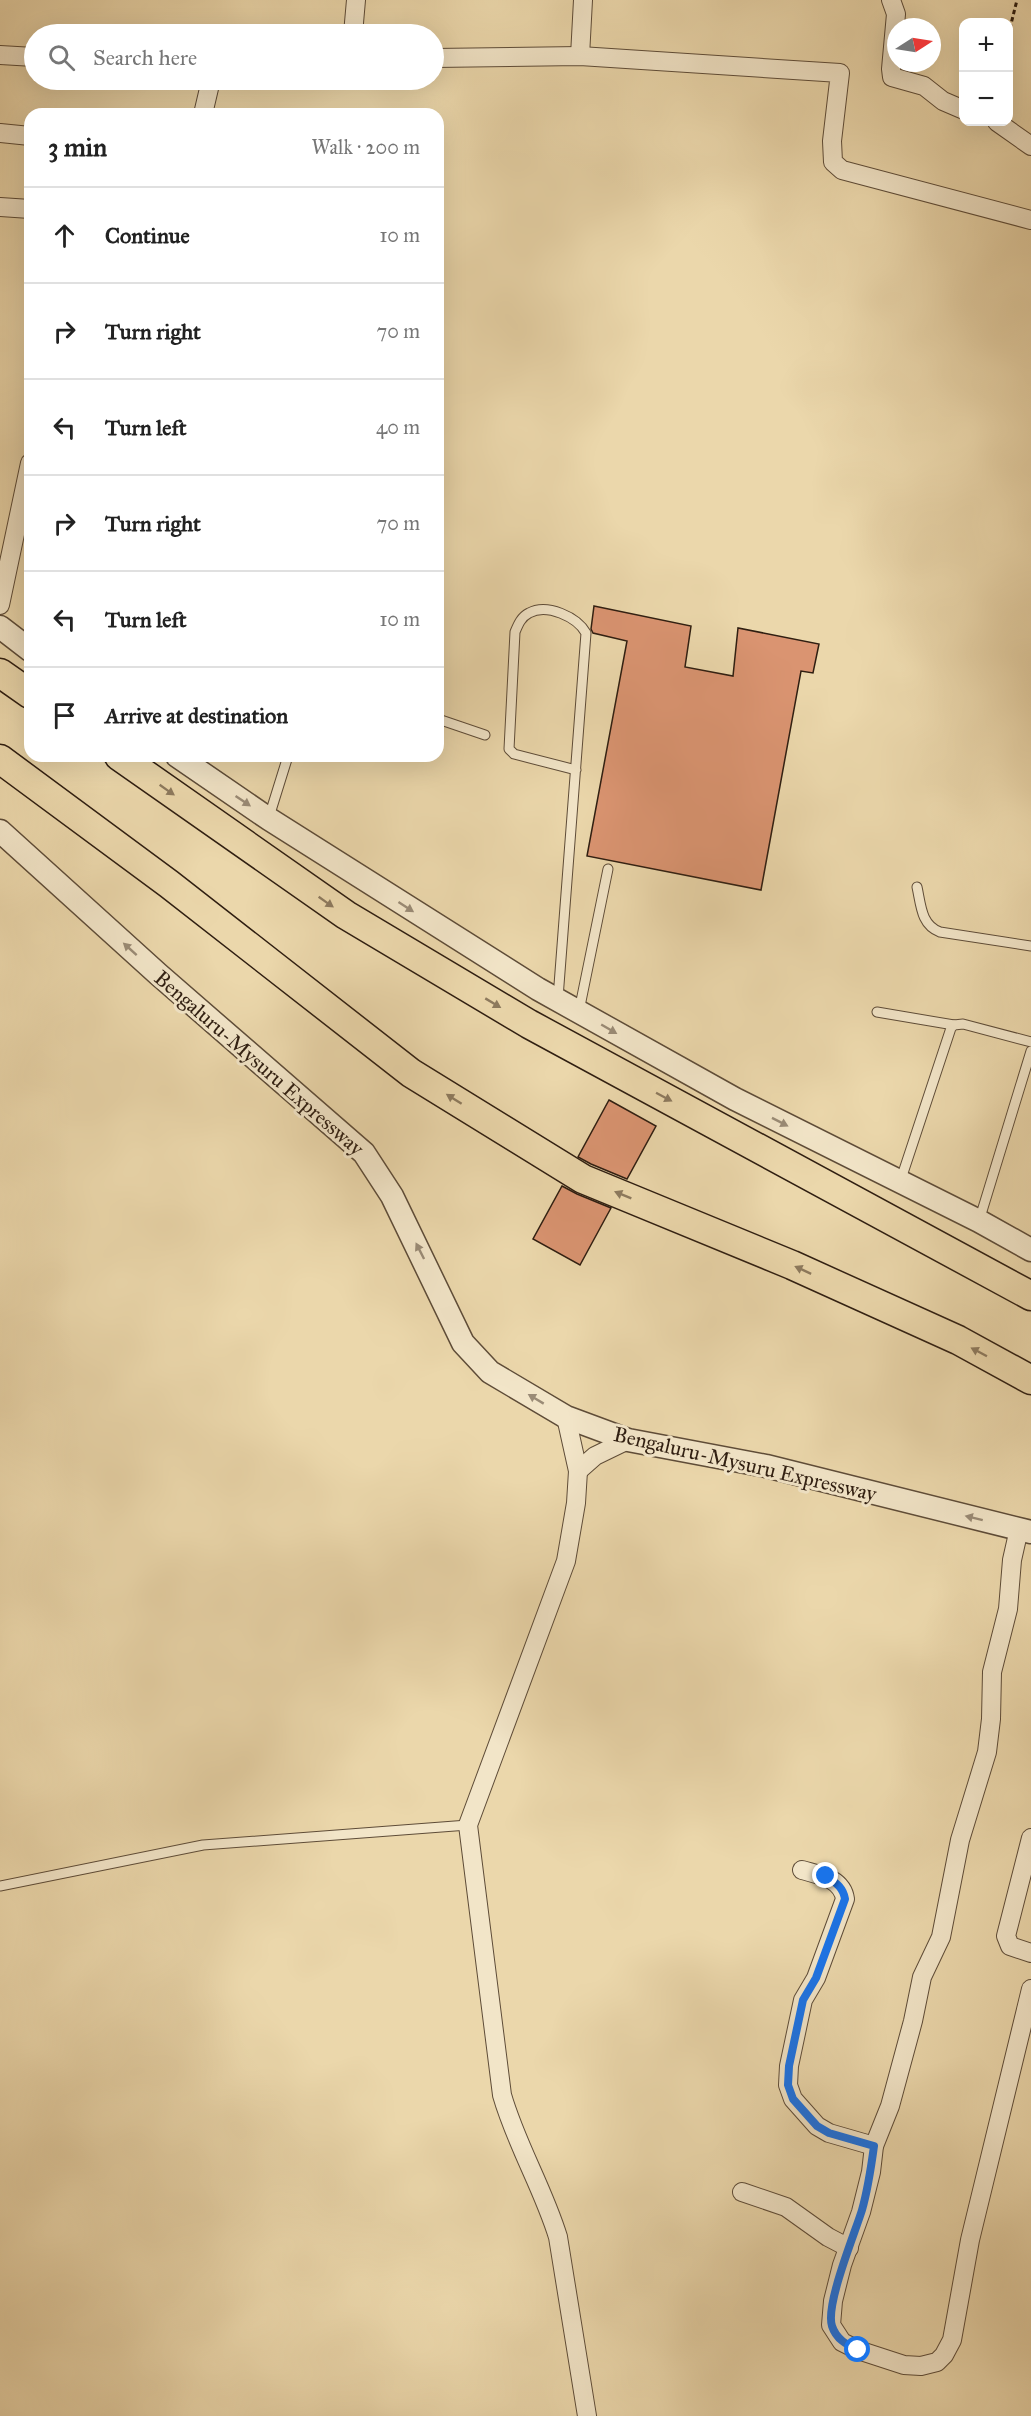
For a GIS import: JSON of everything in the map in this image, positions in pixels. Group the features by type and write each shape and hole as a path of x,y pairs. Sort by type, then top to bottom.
{"highway":[{"path":"0,673 24,690"},
{"path":"0,759 169,884 411,1073 583,1179 792,1265 958,1340 1031,1380"},
{"path":"128,762 346,915 509,1012 1031,1296"}],"street":[{"path":"354,24 356,0"},
{"path":"580,56 583,0"},
{"path":"891,0 896,14 892,76 924,86 943,101 959,109"},
{"path":"0,55 24,56"},
{"path":"444,58 580,56 840,73 832,141 833,162 842,170 1031,220"},
{"path":"204,108 209,90"},
{"path":"1003,126 1031,146"},
{"path":"0,133 24,135"},
{"path":"0,207 24,209"},
{"path":"0,605 24,491"},
{"path":"0,627 24,645"},
{"path":"186,762 269,819 503,969 735,1100 979,1221 1031,1250"},
{"name":"Bengaluru-Mysuru Expressway","path":"0,831 158,974 364,1154 392,1196 463,1343 490,1372 566,1417 628,1440 766,1466 1025,1531"},
{"path":"566,1417 578,1471 576,1503 566,1561 468,1825 502,2095 507,2113 550,2212 558,2237 587,2416"},
{"path":"578,1471 595,1456 628,1440"},
{"path":"1025,1531 1012,1560 1008,1609 992,1672 991,1719 987,1752 960,1840 941,1937 922,1977 891,2106 874,2146 871,2172 861,2212 833,2301 831,2325 842,2342 858,2350 904,2365 921,2366 937,2362 944,2355 952,2340 970,2240 1031,1989"},
{"path":"1031,1838 1006,1936 1010,1946 1031,1953"},
{"path":"802,1870 826,1876 839,1884 845,1899 816,1978 803,2000 789,2066 788,2085 793,2099 817,2126 829,2133 874,2146"},
{"path":"742,2192 786,2207 849,2248"}],"lane":[{"path":"558,1000 576,770 586,633 581,624 569,616 543,610 529,613 521,620 515,632 509,749 514,754 576,770"},
{"path":"444,721 485,735"},
{"path":"269,819 286,762"},
{"path":"579,1011 608,869"},
{"path":"917,887 925,921 931,929 1031,946"},
{"path":"877,1012 954,1025 963,1024 1031,1042"},
{"path":"900,1182 951,1028 954,1025"},
{"path":"979,1221 1031,1051"},
{"path":"0,1886 203,1845 468,1825"}],"path":[{"path":"1012,18 1017,0"}],"building":[{"path":"594,606 691,626 685,667 733,676 738,628 819,644 813,673 801,671 761,890 587,856 627,641 593,633 591,629"},
{"path":"609,1100 656,1126 627,1179 578,1157"},
{"path":"562,1186 611,1208 580,1265 533,1239"}],"route":[{"path":"826,1876 839,1884 845,1899 816,1978 803,2000 789,2066 788,2085 793,2099 817,2126 829,2133 874,2146 871,2172 861,2212 833,2301 831,2325 842,2342 858,2350"}]}
